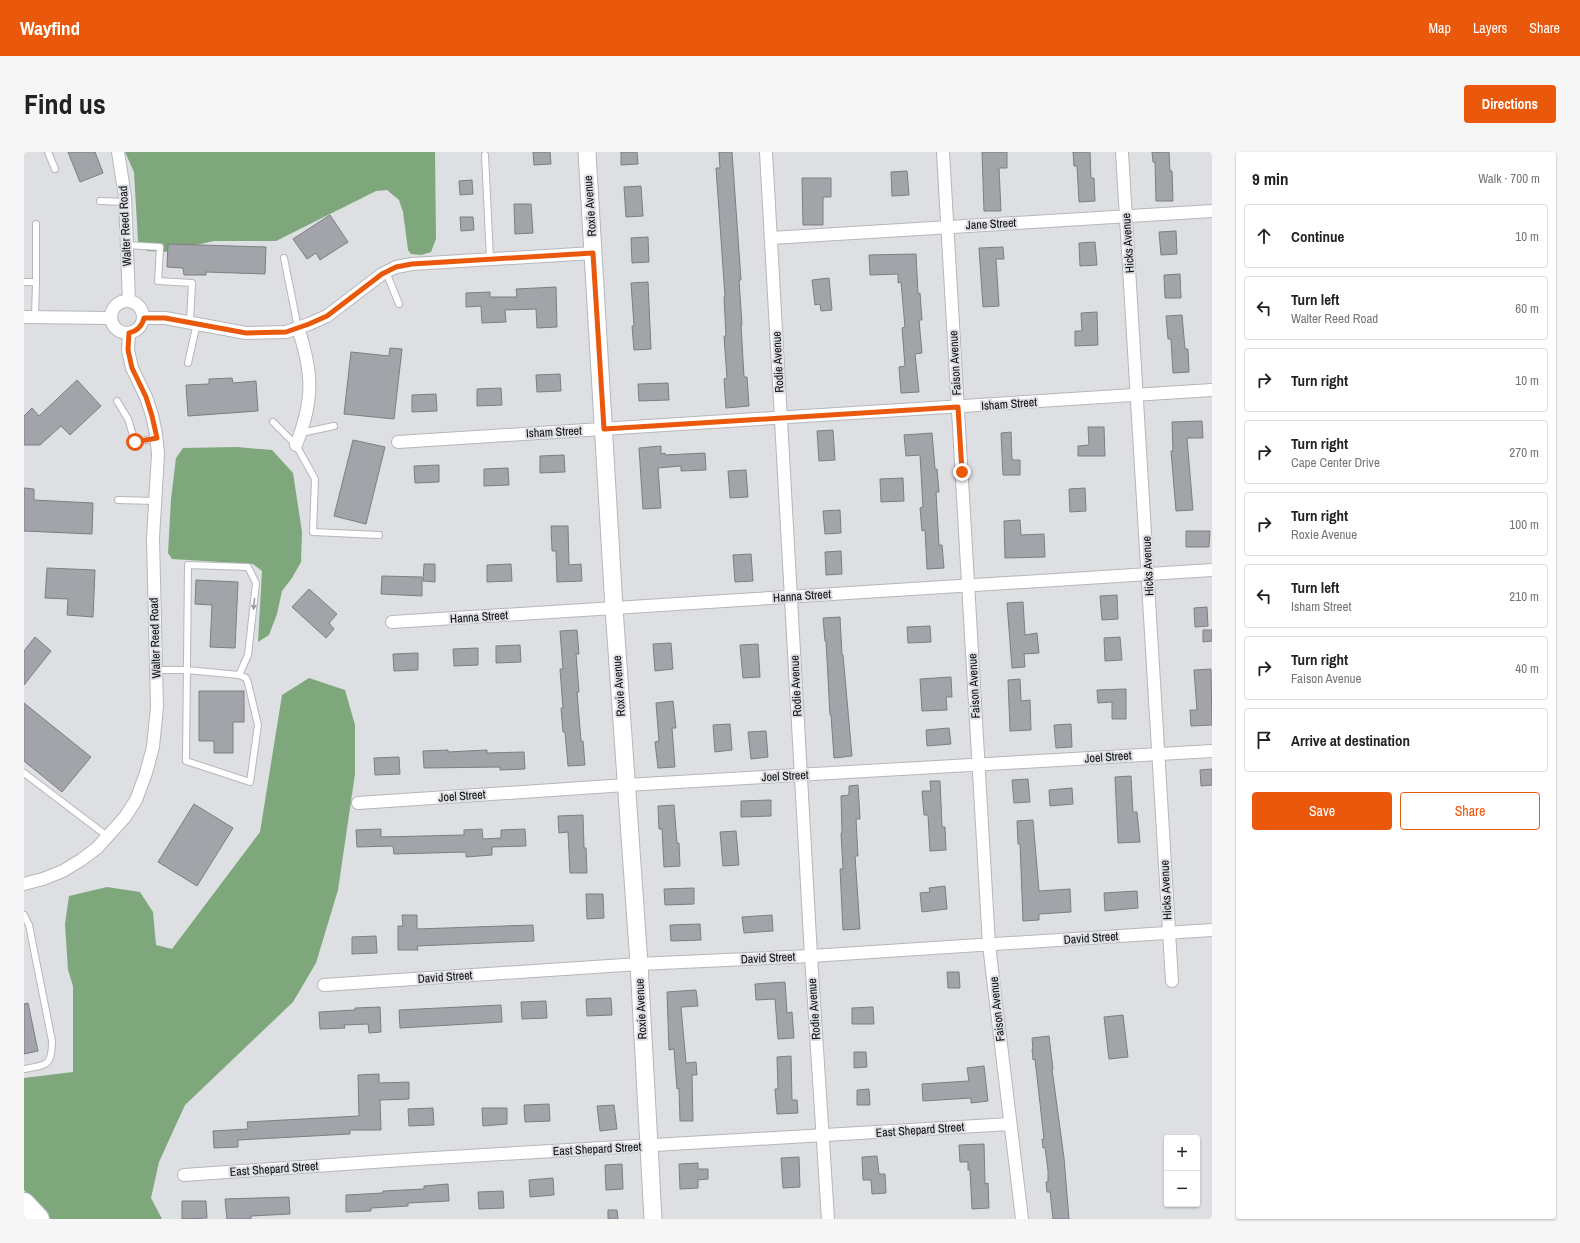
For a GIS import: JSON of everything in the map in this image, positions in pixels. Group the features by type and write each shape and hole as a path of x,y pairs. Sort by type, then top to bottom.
{"highway":[{"path":"24,1204 38,1219"}],"street":[{"name":"Walter Reed Road","path":"118,152 125,202 128,301"},
{"name":"Roxie Avenue","path":"587,152 614,608 639,964 653,1219"},
{"name":"Rodie Avenue","path":"766,152 811,956 828,1219"},
{"name":"Faison Avenue","path":"943,152 990,944 1022,1219"},
{"name":"Hicks Avenue","path":"1122,152 1138,395 1172,981"},
{"name":"Jane Street","path":"771,238 1212,210"},
{"path":"144,318 165,318 246,333 286,332 327,316 386,272 396,267 412,264 593,253"},
{"path":"123,301 128,301 138,305 142,309 144,318 142,325 138,329 129,333 119,331 115,327 111,318 114,308 123,301"},
{"path":"29,317 111,318"},
{"path":"296,445 308,407 310,389 306,357 298,328"},
{"name":"Walter Reed Road","path":"24,884 43,879 63,871 97,848 125,817 136,800 146,773 153,747 156,728 156,670 153,538 158,454 157,438 152,416 148,403 132,368 128,350 129,333"},
{"name":"Isham Street","path":"398,442 1212,390"},
{"name":"Hanna Street","path":"392,622 1212,570"},
{"name":"Joel Street","path":"358,803 626,785 1212,751"},
{"name":"David Street","path":"324,985 639,964 811,956 1212,930"},
{"name":"East Shepard Street","path":"184,1175 417,1159 1010,1124"}],"lane":[{"path":"48,152 54,169"},
{"path":"485,155 490,259"},
{"path":"100,201 125,202"},
{"path":"29,317 36,282 36,224"},
{"path":"126,245 160,246 158,281 192,283 193,323 188,363"},
{"path":"284,258 298,328"},
{"path":"386,272 399,304"},
{"path":"24,282 36,282"},
{"path":"117,401 128,419 135,442 157,438"},
{"path":"273,422 296,445 315,479 313,532 379,535"},
{"path":"301,433 334,426"},
{"path":"118,500 156,501"},
{"path":"156,670 187,670 239,675 246,678 258,725 250,782 186,761 187,670 188,565 248,567 256,583 248,655 239,675"},
{"path":"24,773 107,836"},
{"path":"24,915 29,925 52,1041 52,1053 49,1061 42,1066 24,1069"}],"green space":[{"path":"125,152 435,152 436,239 431,252 421,255 411,254 408,250 403,212 399,200 387,190 376,191 276,241 214,241 164,252 147,251 138,241 134,172"},
{"path":"237,447 272,450 293,473 302,532 301,562 292,578 282,591 277,614 269,635 258,642 262,571 253,564 172,559 168,553 171,499 176,458 183,448"},
{"path":"309,678 345,690 355,725 355,774 338,890 316,963 293,1002 185,1105 159,1162 151,1198 162,1219 51,1219 24,1190 24,1078 73,1072 73,986 68,970 65,924 69,896 107,887 140,892 153,912 156,945 172,949 260,832 282,695"}],"building":[{"path":"68,152 95,152 103,173 80,182"},
{"path":"533,152 550,152 551,164 534,165"},
{"path":"621,152 637,152 638,164 621,165"},
{"path":"719,152 732,152 741,280 739,280 744,377 747,377 749,406 726,408 724,379 727,378 724,336 726,336 725,296 716,168 720,168"},
{"path":"982,152 1007,152 1007,168 999,168 1001,211 984,211"},
{"path":"1073,152 1090,152 1091,178 1094,178 1095,201 1079,202 1077,166 1074,166"},
{"path":"1152,152 1169,152 1170,171 1172,171 1173,201 1156,201 1155,162 1153,162"},
{"path":"907,171 909,195 892,196 891,172"},
{"path":"802,178 831,178 831,197 823,197 823,225 803,225"},
{"path":"472,180 473,194 460,195 459,181"},
{"path":"641,186 643,216 626,217 624,187"},
{"path":"514,204 531,204 533,233 515,234"},
{"path":"330,215 348,242 320,260 316,253 307,259 293,239"},
{"path":"460,217 473,217 474,230 461,231"},
{"path":"1176,231 1177,254 1161,255 1159,232"},
{"path":"648,237 649,262 632,263 631,238"},
{"path":"1095,242 1097,265 1080,266 1079,243"},
{"path":"168,244 266,247 265,274 206,272 206,275 184,275 183,268 167,267"},
{"path":"1003,247 1004,259 996,259 999,306 983,307 979,248"},
{"path":"916,254 918,294 920,293 922,320 919,320 922,353 915,354 919,392 901,393 899,367 905,366 902,328 905,327 901,282 898,283 898,274 870,275 869,255"},
{"path":"1180,274 1181,298 1165,298 1164,275"},
{"path":"829,278 832,310 821,311 820,304 815,305 812,280"},
{"path":"648,282 651,349 634,350 631,283"},
{"path":"556,287 557,327 537,328 536,309 505,310 506,322 482,323 481,306 466,307 466,293 490,292 490,297 517,297 516,289"},
{"path":"1097,312 1098,345 1075,346 1075,331 1082,331 1081,313"},
{"path":"1182,315 1185,349 1188,349 1189,372 1173,373 1171,339 1168,339 1166,316"},
{"path":"390,348 402,349 394,419 344,414 351,352 389,356"},
{"path":"560,374 561,391 537,392 536,375"},
{"path":"232,378 233,383 256,381 258,411 188,416 186,385 209,384 209,379"},
{"path":"77,380 101,406 70,435 61,426 40,445 24,445 24,416 32,408 39,416"},
{"path":"668,383 669,400 639,401 638,384"},
{"path":"501,388 502,405 477,406 477,389"},
{"path":"436,394 437,411 412,412 412,395"},
{"path":"1202,421 1203,438 1187,438 1193,510 1176,511 1171,451 1173,451 1172,422"},
{"path":"1088,427 1104,427 1105,456 1078,456 1078,446 1089,445"},
{"path":"833,430 835,460 819,461 817,431"},
{"path":"1011,432 1012,460 1020,460 1020,475 1003,475 1001,433"},
{"path":"932,433 935,469 937,469 939,492 936,492 939,545 942,545 944,568 927,569 925,530 922,531 920,508 923,507 920,455 906,456 904,435"},
{"path":"353,440 385,447 366,524 334,516"},
{"path":"661,446 661,454 665,453 665,455 705,453 706,470 681,471 681,466 658,468 661,508 643,509 639,448"},
{"path":"564,455 565,472 540,473 540,456"},
{"path":"439,465 439,482 415,483 414,466"},
{"path":"508,468 509,485 484,486 484,469"},
{"path":"746,470 748,497 730,498 728,471"},
{"path":"903,478 904,501 881,502 880,479"},
{"path":"24,488 34,489 34,500 93,503 92,534 24,531"},
{"path":"1085,488 1086,511 1070,512 1069,489"},
{"path":"840,510 841,533 825,534 823,511"},
{"path":"1020,520 1021,535 1044,534 1045,557 1005,558 1004,521"},
{"path":"551,526 568,526 569,565 581,564 582,581 557,582 556,551 552,551"},
{"path":"1186,531 1210,531 1209,547 1186,547"},
{"path":"841,551 842,574 826,575 825,552"},
{"path":"751,554 753,581 735,582 733,555"},
{"path":"424,564 435,564 435,582 423,581"},
{"path":"511,564 512,581 487,582 487,565"},
{"path":"47,568 95,570 93,617 67,615 68,599 45,598"},
{"path":"382,576 422,577 422,596 381,594"},
{"path":"196,580 238,582 235,648 210,647 212,605 195,604"},
{"path":"309,589 337,614 329,623 334,629 326,638 292,607"},
{"path":"1117,595 1118,619 1102,620 1100,596"},
{"path":"1023,602 1025,635 1037,633 1039,653 1024,654 1025,667 1012,668 1007,603"},
{"path":"1207,607 1208,626 1195,627 1194,608"},
{"path":"840,617 842,655 852,756 834,758 823,618"},
{"path":"930,626 931,642 908,643 907,627"},
{"path":"577,630 579,654 576,654 579,692 577,692 581,741 583,741 585,765 568,766 561,708 563,708 560,669 563,669 560,631"},
{"path":"1203,630 1212,630 1212,641 1203,642"},
{"path":"35,637 51,651 24,685 24,651"},
{"path":"1120,637 1122,660 1105,661 1104,638"},
{"path":"671,643 673,669 655,671 653,644"},
{"path":"758,644 760,677 743,678 740,645"},
{"path":"520,645 521,662 496,663 496,646"},
{"path":"478,648 478,665 454,666 453,649"},
{"path":"418,653 418,670 394,671 393,654"},
{"path":"1211,669 1212,725 1191,726 1190,710 1197,710 1194,670"},
{"path":"951,677 952,697 946,697 947,710 922,711 920,679"},
{"path":"1020,679 1021,701 1030,700 1031,730 1010,731 1008,680"},
{"path":"1126,689 1126,719 1112,719 1112,702 1098,703 1097,690"},
{"path":"199,691 244,691 244,722 233,722 233,753 214,753 214,741 199,741"},
{"path":"673,701 676,728 672,728 675,767 658,768 655,742 659,741 656,703"},
{"path":"24,703 91,757 62,792 24,761"},
{"path":"730,724 732,750 715,752 713,725"},
{"path":"1071,724 1072,747 1056,748 1054,725"},
{"path":"949,728 951,744 927,746 926,730"},
{"path":"766,731 768,757 751,759 748,732"},
{"path":"448,750 448,752 487,750 487,753 524,752 525,769 500,770 500,767 424,768 423,751"},
{"path":"399,757 400,774 375,775 374,758"},
{"path":"1212,769 1212,785 1201,786 1200,770"},
{"path":"1131,776 1133,812 1137,812 1140,842 1118,843 1115,777"},
{"path":"1028,779 1030,802 1014,803 1012,780"},
{"path":"930,781 940,781 942,827 945,827 946,850 930,851 928,815 924,815 922,791 931,791"},
{"path":"858,785 860,819 856,819 858,856 855,856 860,929 843,930 840,869 843,869 841,796 849,795 849,786"},
{"path":"1072,788 1073,804 1050,806 1049,790"},
{"path":"771,800 771,816 741,817 741,801"},
{"path":"194,804 233,828 197,886 158,862"},
{"path":"674,805 677,843 679,843 680,866 664,867 662,829 659,829 658,806"},
{"path":"583,815 584,848 586,848 587,873 570,873 568,832 559,833 558,816"},
{"path":"1033,820 1039,891 1070,889 1071,912 1039,914 1039,920 1023,921 1020,844 1018,844 1017,821"},
{"path":"381,829 381,837 464,835 464,830 482,829 483,839 501,838 501,830 525,829 526,846 492,847 492,855 466,857 466,852 394,854 393,846 357,847 356,830"},
{"path":"736,831 739,865 723,866 720,832"},
{"path":"945,886 947,909 922,912 920,893 930,892 929,888"},
{"path":"694,888 694,904 665,905 664,889"},
{"path":"1137,891 1138,908 1105,911 1104,893"},
{"path":"586,894 603,894 604,918 587,919"},
{"path":"402,915 417,915 417,929 533,925 534,941 417,946 418,950 398,950 398,926 403,926"},
{"path":"772,915 773,931 744,933 742,917"},
{"path":"700,924 701,940 671,941 670,925"},
{"path":"376,936 377,953 352,954 352,937"},
{"path":"947,972 959,972 960,988 948,988"},
{"path":"785,982 787,1013 792,1012 794,1038 778,1039 775,999 756,1000 755,984"},
{"path":"696,990 698,1006 681,1007 686,1063 696,1062 697,1075 692,1075 693,1121 680,1121 679,1088 677,1089 674,1049 669,1050 667,992"},
{"path":"611,998 612,1015 587,1016 586,999"},
{"path":"546,1001 547,1018 522,1019 521,1002"},
{"path":"28,1003 38,1051 24,1054 24,1004"},
{"path":"501,1005 502,1022 400,1028 399,1010"},
{"path":"380,1007 381,1032 369,1033 368,1024 344,1025 345,1028 320,1029 319,1012"},
{"path":"873,1007 874,1024 852,1024 852,1008"},
{"path":"1123,1015 1128,1057 1109,1059 1104,1017"},
{"path":"1049,1036 1064,1158 1069,1219 1053,1219 1050,1192 1047,1192 1046,1182 1048,1182 1048,1171 1045,1147 1043,1148 1042,1139 1044,1139 1035,1059 1033,1060 1032,1038"},
{"path":"854,1052 866,1052 867,1067 854,1068"},
{"path":"791,1056 792,1100 797,1100 798,1113 777,1114 775,1089 778,1089 777,1057"},
{"path":"984,1066 988,1101 971,1103 971,1098 923,1101 922,1084 969,1081 967,1068"},
{"path":"379,1074 379,1083 409,1082 409,1099 380,1100 381,1130 350,1130 350,1134 238,1140 238,1147 214,1148 213,1131 248,1129 247,1122 359,1116 358,1075"},
{"path":"869,1089 870,1105 857,1105 857,1090"},
{"path":"549,1104 550,1121 525,1122 524,1105"},
{"path":"614,1105 617,1129 600,1131 597,1106"},
{"path":"433,1108 434,1125 409,1126 408,1109"},
{"path":"482,1108 507,1108 507,1124 483,1126"},
{"path":"984,1144 985,1184 988,1183 989,1208 972,1209 970,1170 968,1170 968,1162 960,1162 959,1145"},
{"path":"877,1156 879,1174 885,1174 886,1193 872,1194 871,1180 863,1180 862,1157"},
{"path":"799,1157 800,1187 783,1188 781,1158"},
{"path":"698,1163 698,1169 708,1169 708,1179 698,1180 698,1188 680,1189 679,1164"},
{"path":"622,1164 623,1189 606,1190 605,1165"},
{"path":"553,1178 554,1195 530,1197 529,1180"},
{"path":"448,1184 449,1201 408,1203 408,1206 371,1208 371,1211 346,1212 346,1195 424,1189 424,1186"},
{"path":"503,1191 504,1208 479,1209 478,1192"},
{"path":"289,1197 290,1214 251,1216 251,1219 227,1219 225,1199"},
{"path":"182,1201 206,1201 207,1218 182,1219"},
{"path":"608,1210 617,1210 618,1219 608,1219"}],"route":[{"path":"135,442 157,438 146,397 132,368 128,350 129,333 138,329 142,325 144,318 165,318 246,333 286,332 327,316 382,274 396,267 412,264 593,253 604,429 958,407 962,472"}]}
